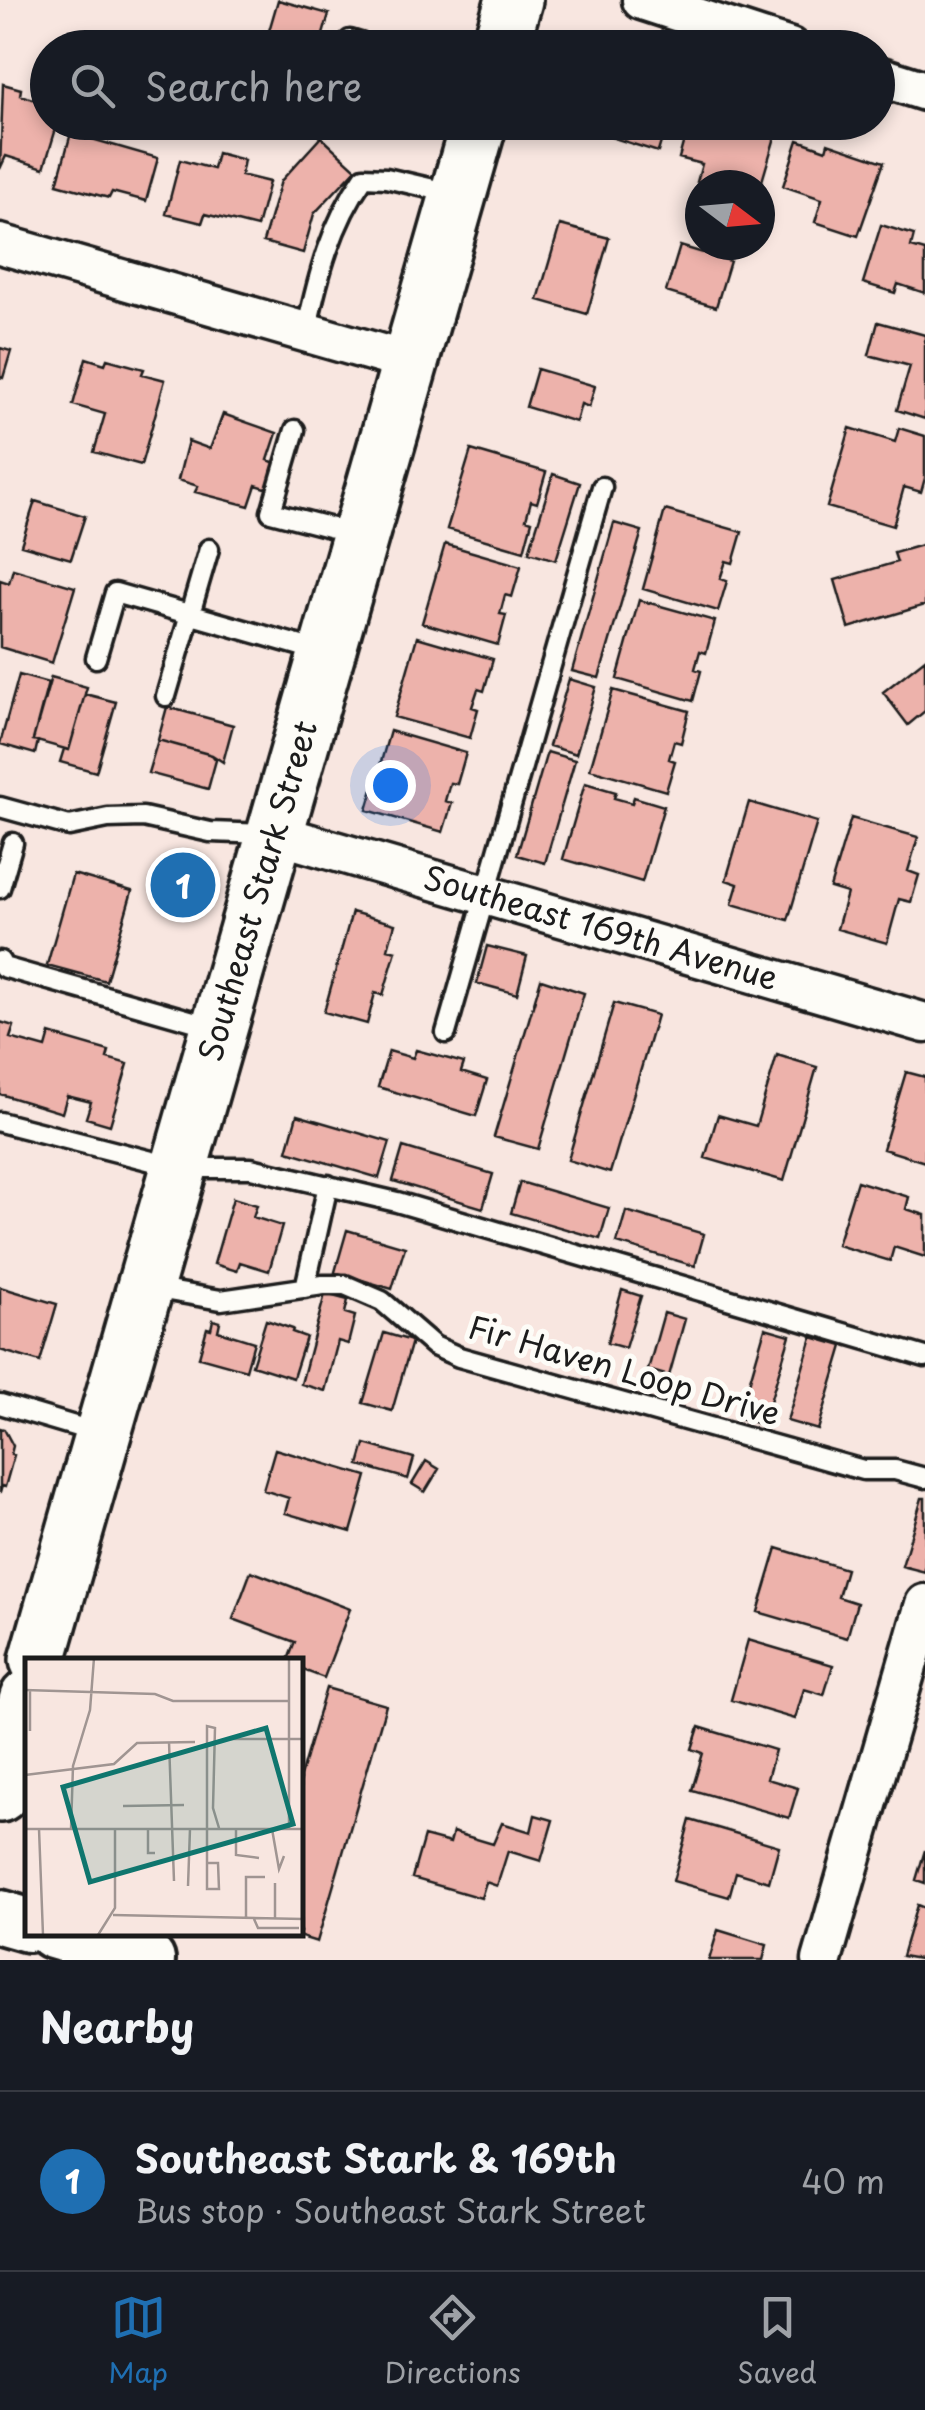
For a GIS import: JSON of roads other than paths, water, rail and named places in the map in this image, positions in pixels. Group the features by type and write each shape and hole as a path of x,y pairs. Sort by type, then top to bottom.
{"main road":[{"path":"505,30 514,0"},
{"name":"Southeast Stark Street","path":"39,1658 474,140"},
{"path":"4,1768 25,1707"}],"street":[{"path":"642,0 734,30"},
{"path":"895,81 925,91"},
{"path":"0,244 410,362"},
{"name":"Southeast 169th Avenue","path":"276,834 925,1023"},
{"path":"822,1960 925,1604"},
{"path":"0,1917 25,1924"},
{"path":"63,1935 148,1960"}],"lane":[{"path":"306,332 319,272 337,223 364,177 386,178 458,195"},
{"path":"296,430 271,512 362,536"},
{"path":"446,1033 602,486"},
{"path":"166,696 209,549"},
{"path":"96,658 115,593 327,654"},
{"path":"0,807 69,826 108,818 143,817 210,832 276,834"},
{"path":"0,888 13,843"},
{"path":"0,960 3,967 220,1029"},
{"path":"0,1122 180,1168 251,1168 328,1185 616,1264 925,1357"},
{"path":"305,1288 328,1185"},
{"name":"Fir Haven Loop Drive","path":"146,1287 221,1300 334,1284 370,1294 434,1346 459,1357 863,1470 895,1470 925,1478"},
{"path":"0,1404 103,1434"}],"place":[{"name":"Southeast Stark & 169th","path":"183,885"}]}
